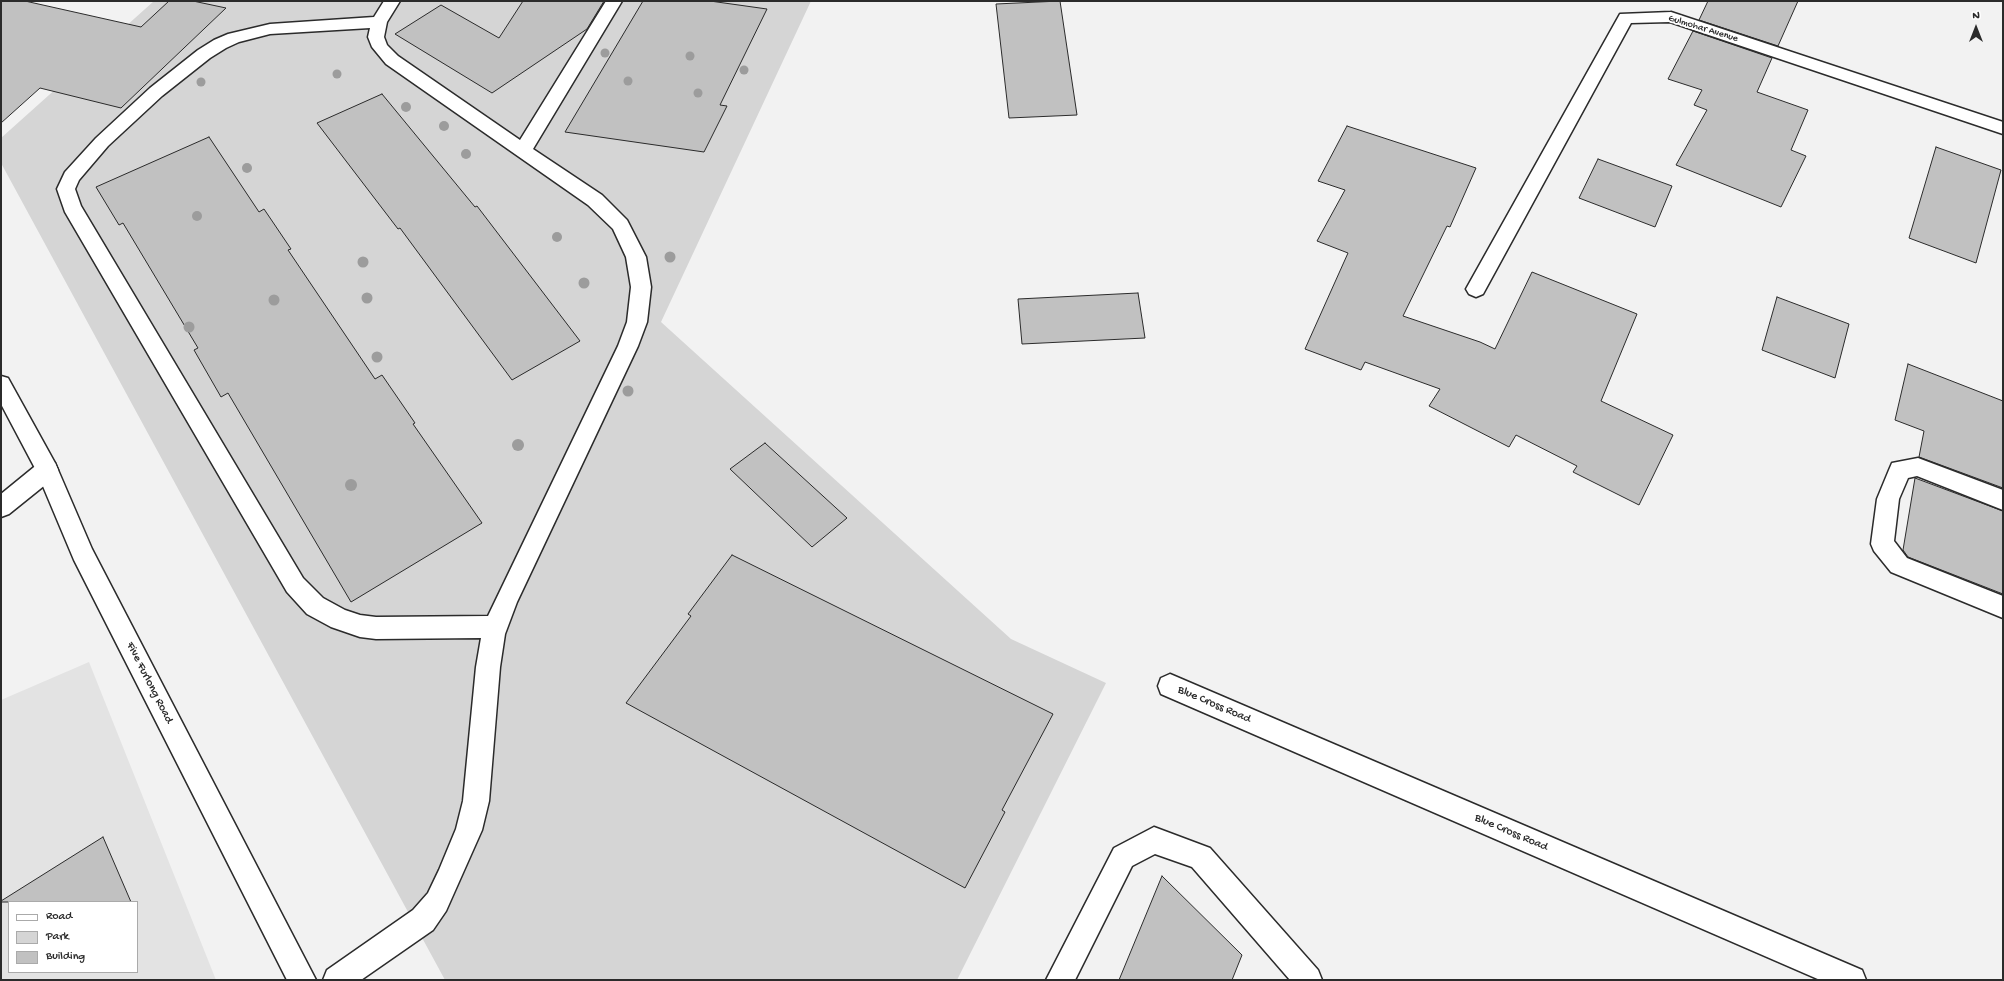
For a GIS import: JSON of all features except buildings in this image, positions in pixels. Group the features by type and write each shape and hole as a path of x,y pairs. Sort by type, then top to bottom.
{"street":[{"path":"337,980 423,920 437,902 448,879 469,830 476,801 488,668 496,627 506,601 628,346 637,322 641,287 636,257 620,225 595,200 392,60 380,47 376,37 379,22 392,1"},
{"path":"522,150 614,1"},
{"name":"Gulmohar Avenue","path":"1476,289 1626,18 1671,17 2003,128"},
{"path":"379,22 270,29 234,38 220,44 204,54 156,92 102,142 71,177 66,189 72,207 295,585 315,606 339,619 360,626 376,628 496,627"},
{"name":"Five Furlong Road","path":"1,384 47,470 82,553 302,980"},
{"path":"2003,500 1918,467 1900,470 1888,499 1882,544 1899,565 2003,607"},
{"path":"1,507 47,470"},
{"name":"Blue Cross Road","path":"1170,686 1852,980"},
{"path":"1060,980 1123,857 1154,840 1201,857 1308,980"}],"shaded area":[{"path":"89,662 216,980 1,980 1,700"}],"green space":[{"path":"154,1 811,1 661,322 1011,639 1106,683 957,980 445,980 1,163 1,138"}]}
